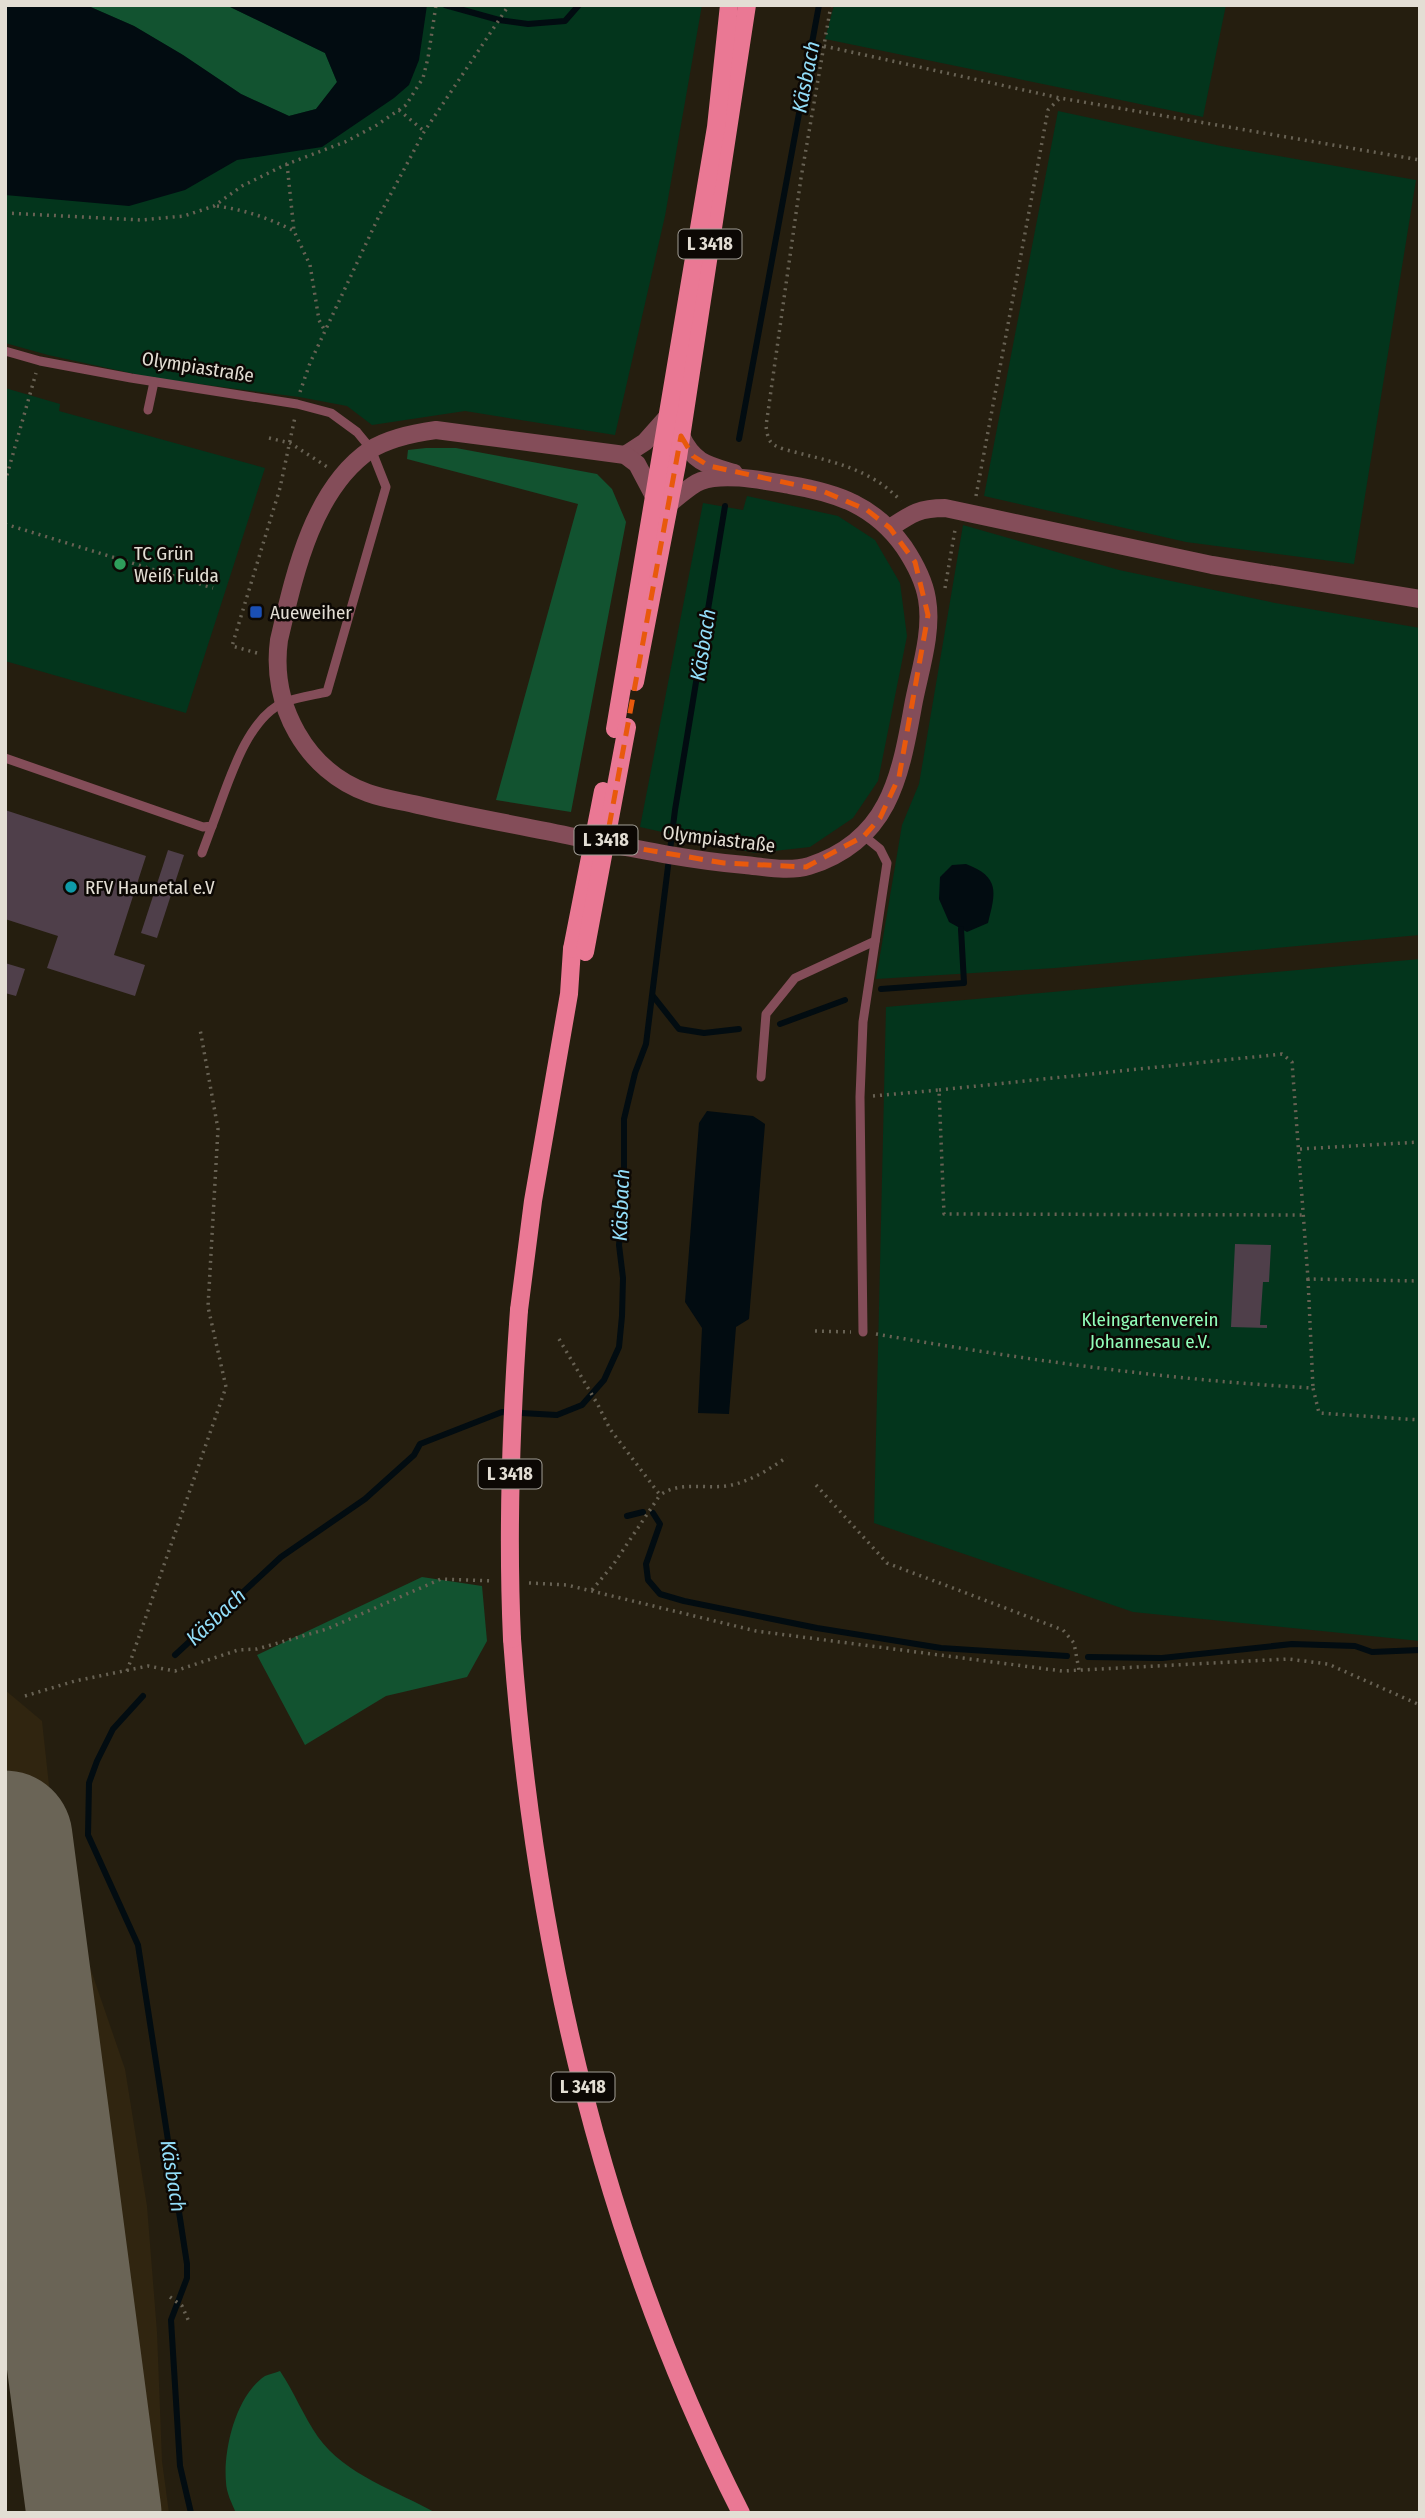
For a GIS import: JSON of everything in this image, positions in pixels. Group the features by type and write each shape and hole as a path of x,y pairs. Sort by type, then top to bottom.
{"main road":[{"name":"L 3418","path":"663,500 669,415 716,127 729,5"},
{"name":"L 3418","path":"741,2513 689,2399 649,2301 604,2165 573,2050 544,1915 530,1822 512,1639 509,1495 519,1310 533,1201 569,994 663,500 681,436 747,5"}],"street":[{"path":"663,500 638,464 625,455 645,442 669,415"},
{"name":"Olympiastraße","path":"625,455 436,430 411,434 371,449 342,476 324,500 311,528 276,659 283,703 298,735 310,752 329,771 367,793 687,858 781,868 806,867 845,850 864,836 880,818 899,777 927,625 927,597 915,562 890,528 867,510 820,490 750,479 717,478 701,481 663,500"},
{"name":"Olympiastraße","path":"681,436 689,451 699,460 709,466 750,479"},
{"path":"890,528 924,508 966,512 1212,565 1420,599"}],"lane":[{"name":"Olympiastraße","path":"5,351 40,361 297,404 331,413 343,420 371,449"},
{"path":"148,410 154,382"},
{"path":"202,853 208,826 247,740 258,722 283,703 327,692 386,487 371,449"},
{"path":"5,758 208,826"},
{"path":"863,1332 860,1097 863,1021 874,942 886,884 887,863 880,849 864,836"},
{"path":"761,1077 766,1014 795,978 874,942"}],"path":[{"path":"5,213 141,220 184,215 215,206 242,186 288,164 345,142 399,110 416,92 423,78 436,5"},
{"path":"257,653 232,646 279,488 303,380 379,216 425,132 509,5"},
{"path":"831,5 801,178 766,425 768,439 773,445 861,471 890,490 912,513"},
{"path":"824,46 1060,98 1420,160"},
{"path":"943,599 966,512 1048,110 1060,98"},
{"path":"399,110 425,132"},
{"path":"288,164 294,231 310,265 320,320 325,332"},
{"path":"215,206 269,218 294,231"},
{"path":"5,482 40,361"},
{"path":"269,438 290,443 328,467"},
{"path":"5,524 213,588"},
{"path":"127,1671 226,1387 208,1307 218,1129 200,1029"},
{"path":"860,1097 1282,1054 1292,1062 1304,1215 1313,1388 1319,1413 1420,1420"},
{"path":"939,1090 944,1214 1304,1215"},
{"path":"1299,1149 1420,1142"},
{"path":"1308,1279 1420,1281"},
{"path":"815,1331 863,1332 1031,1358 1247,1384 1313,1388"},
{"path":"559,1339 610,1429 660,1495"},
{"path":"592,1591 613,1565 660,1495 686,1485 727,1486 754,1476 787,1457"},
{"path":"816,1485 887,1563 1063,1630 1074,1643 1079,1670"},
{"path":"25,1696 75,1681 148,1666 175,1671 238,1650 257,1649 327,1629 440,1579 504,1582"},
{"path":"529,1583 567,1585 756,1632 1062,1671 1289,1659 1328,1664 1420,1704"},
{"path":"170,2297 181,2306 190,2324"}],"highlighted area":[{"path":"681,436 693,456 709,466 820,490 867,510 890,528 915,562 928,615 899,777 880,818 864,836 806,867 724,863 606,843"}],"shaded area":[{"path":"5,5 86,5 134,26 241,94 289,116 316,109 337,82 325,53 226,5 427,5 419,60 409,85 322,147 237,160 185,190 129,206 5,195"},
{"path":"966,864 985,874 994,894 988,923 967,932 949,922 939,899 940,877 952,865"},
{"path":"707,1111 753,1116 765,1124 749,1319 736,1327 729,1414 698,1413 702,1328 685,1302 699,1123"},
{"path":"5,1690 42,1721 59,1877 125,2069 147,2206 157,2332 162,2461 169,2513 51,2513 5,2146"}],"green space":[{"path":"5,5 702,5 665,216 615,435 465,411 372,425 347,406 153,378 5,343"},
{"path":"86,5 226,5 325,53 337,82 316,109 289,116 241,94 134,26"},
{"path":"834,5 1226,5 1203,117 825,39"},
{"path":"1058,111 1221,146 1416,180 1354,564 1186,542 984,496"},
{"name":"TC Grün Weiß Fulda","path":"5,388 60,404 59,411 265,468 186,713 5,661"},
{"path":"456,448 597,474 612,489 626,522 571,812 496,800 578,504 407,459 408,450"},
{"path":"747,496 838,516 875,540 900,583 907,636 878,781 853,818 810,847 755,853 640,827 703,503 743,510"},
{"path":"963,525 1119,570 1275,603 1420,628 1420,935 1055,968 876,979 902,825 919,784"},
{"name":"Kleingartenverein Johannesau e.V.","path":"1420,959 1420,1641 1133,1612 874,1523 886,1007"},
{"path":"422,1577 482,1586 487,1641 467,1677 386,1696 305,1745 257,1655"},
{"path":"280,2371 318,2437 342,2462 372,2481 436,2513 236,2513 227,2490 226,2469 233,2424 246,2396 255,2385 265,2376"}],"building":[{"name":"RFV Haunetal e.V","path":"5,810 146,856 114,955 145,965 135,996 47,968 58,936 5,919"},
{"path":"168,850 184,855 157,938 141,933"},
{"path":"5,963 25,969 16,996 5,993"},
{"path":"1235,1244 1271,1245 1269,1282 1263,1282 1260,1325 1267,1325 1267,1328 1231,1327"}],"waterway":[{"path":"445,5 499,20 528,24 565,21 579,5"},
{"name":"Käsbach","path":"739,439 819,5"},
{"name":"Käsbach","path":"175,1655 281,1557 365,1499 414,1455 420,1444 502,1412 557,1415 582,1405 604,1380 619,1347 622,1316 623,1278 619,1245 624,1196 624,1119 635,1073 646,1044 675,810 725,506"},
{"path":"881,989 964,983 961,929"},
{"path":"653,996 679,1029 704,1033 739,1029"},
{"path":"780,1024 845,1000"},
{"path":"627,1516 643,1512"},
{"path":"653,1513 660,1524 646,1564 648,1580 660,1594 817,1628 941,1648 1067,1656"},
{"path":"1088,1657 1162,1658 1292,1644 1355,1646 1372,1652 1420,1650"},
{"name":"Käsbach","path":"143,1696 113,1729 97,1761 89,1783 88,1835 138,1945 187,2264 187,2278 171,2320 180,2466 191,2513"}],"runway":[{"path":"5,1838 94,2513"}],"place":[{"name":"TC Grün Weiß Fulda","path":"120,564"},
{"name":"Aueweiher","path":"256,612"},
{"name":"RFV Haunetal e.V","path":"71,887"}]}
